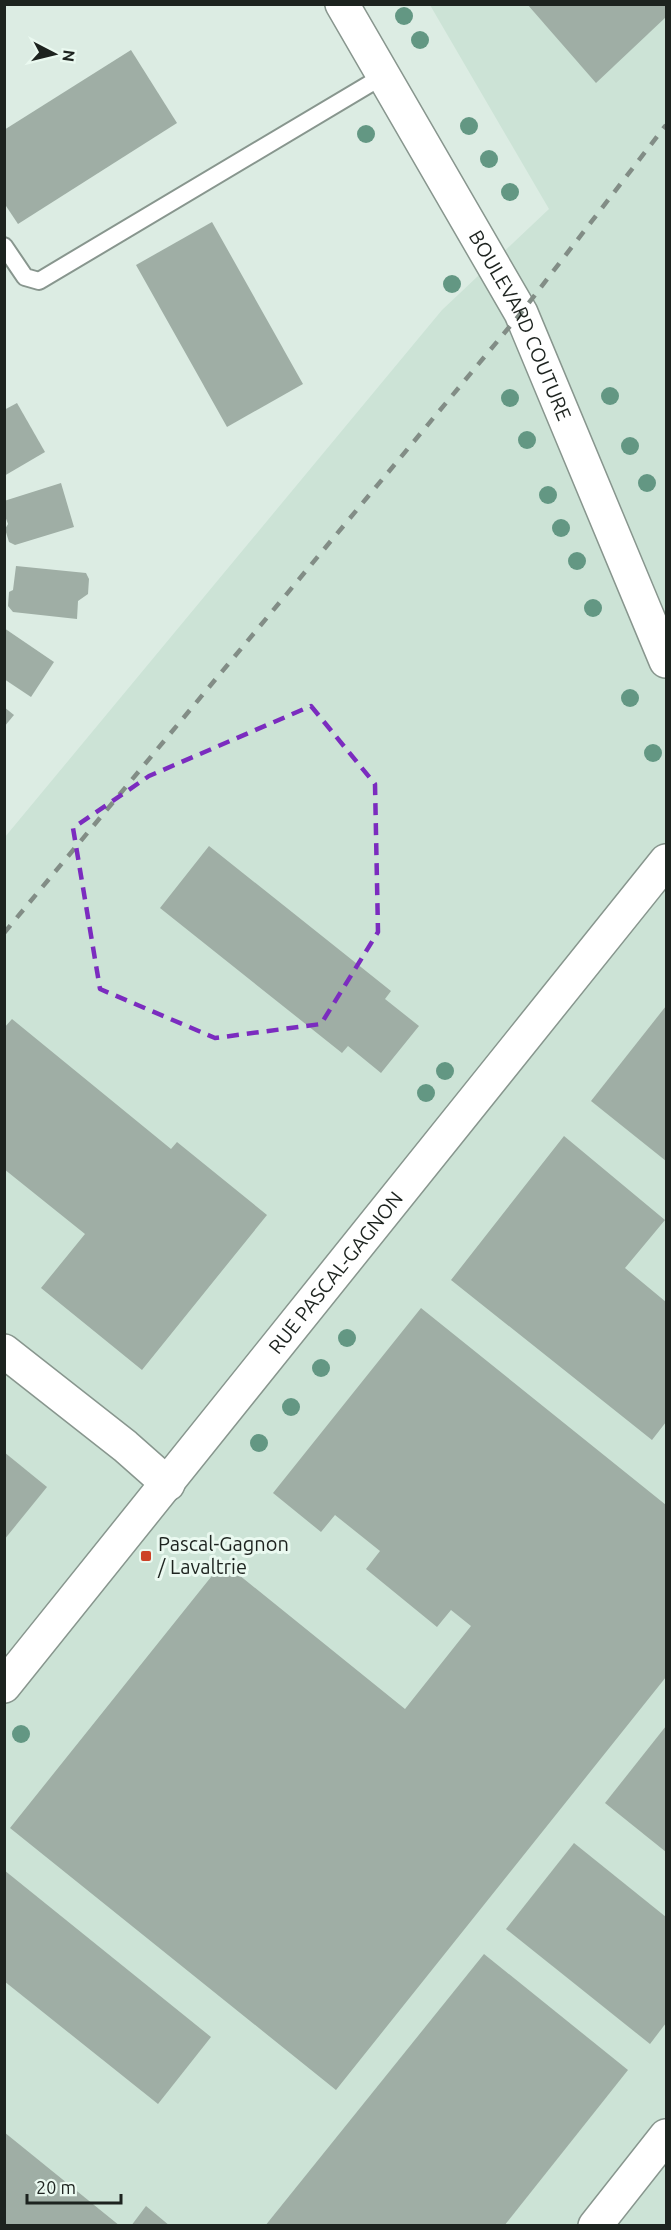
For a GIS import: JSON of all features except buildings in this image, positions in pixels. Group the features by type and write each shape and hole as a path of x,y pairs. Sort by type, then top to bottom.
{"street":[{"name":"BOULEVARD COUTURE","path":"342,4 521,313 666,661"},
{"name":"RUE PASCAL-GAGNON","path":"4,1686 666,861"},
{"path":"4,1351 125,1446 168,1484"},
{"path":"595,2226 666,2136"}],"lane":[{"path":"4,246 25,276 39,281 383,76"}],"highlighted area":[{"path":"311,706 375,784 378,932 321,1024 215,1038 100,989 73,828 149,776"}],"shaded area":[{"path":"430,5 666,5 666,2225 5,2226 5,837 442,310 549,209"}],"railway":[{"path":"4,933 521,313 666,125"}],"place":[{"name":"Pascal-Gagnon / Lavaltrie","path":"146,1556"}]}
